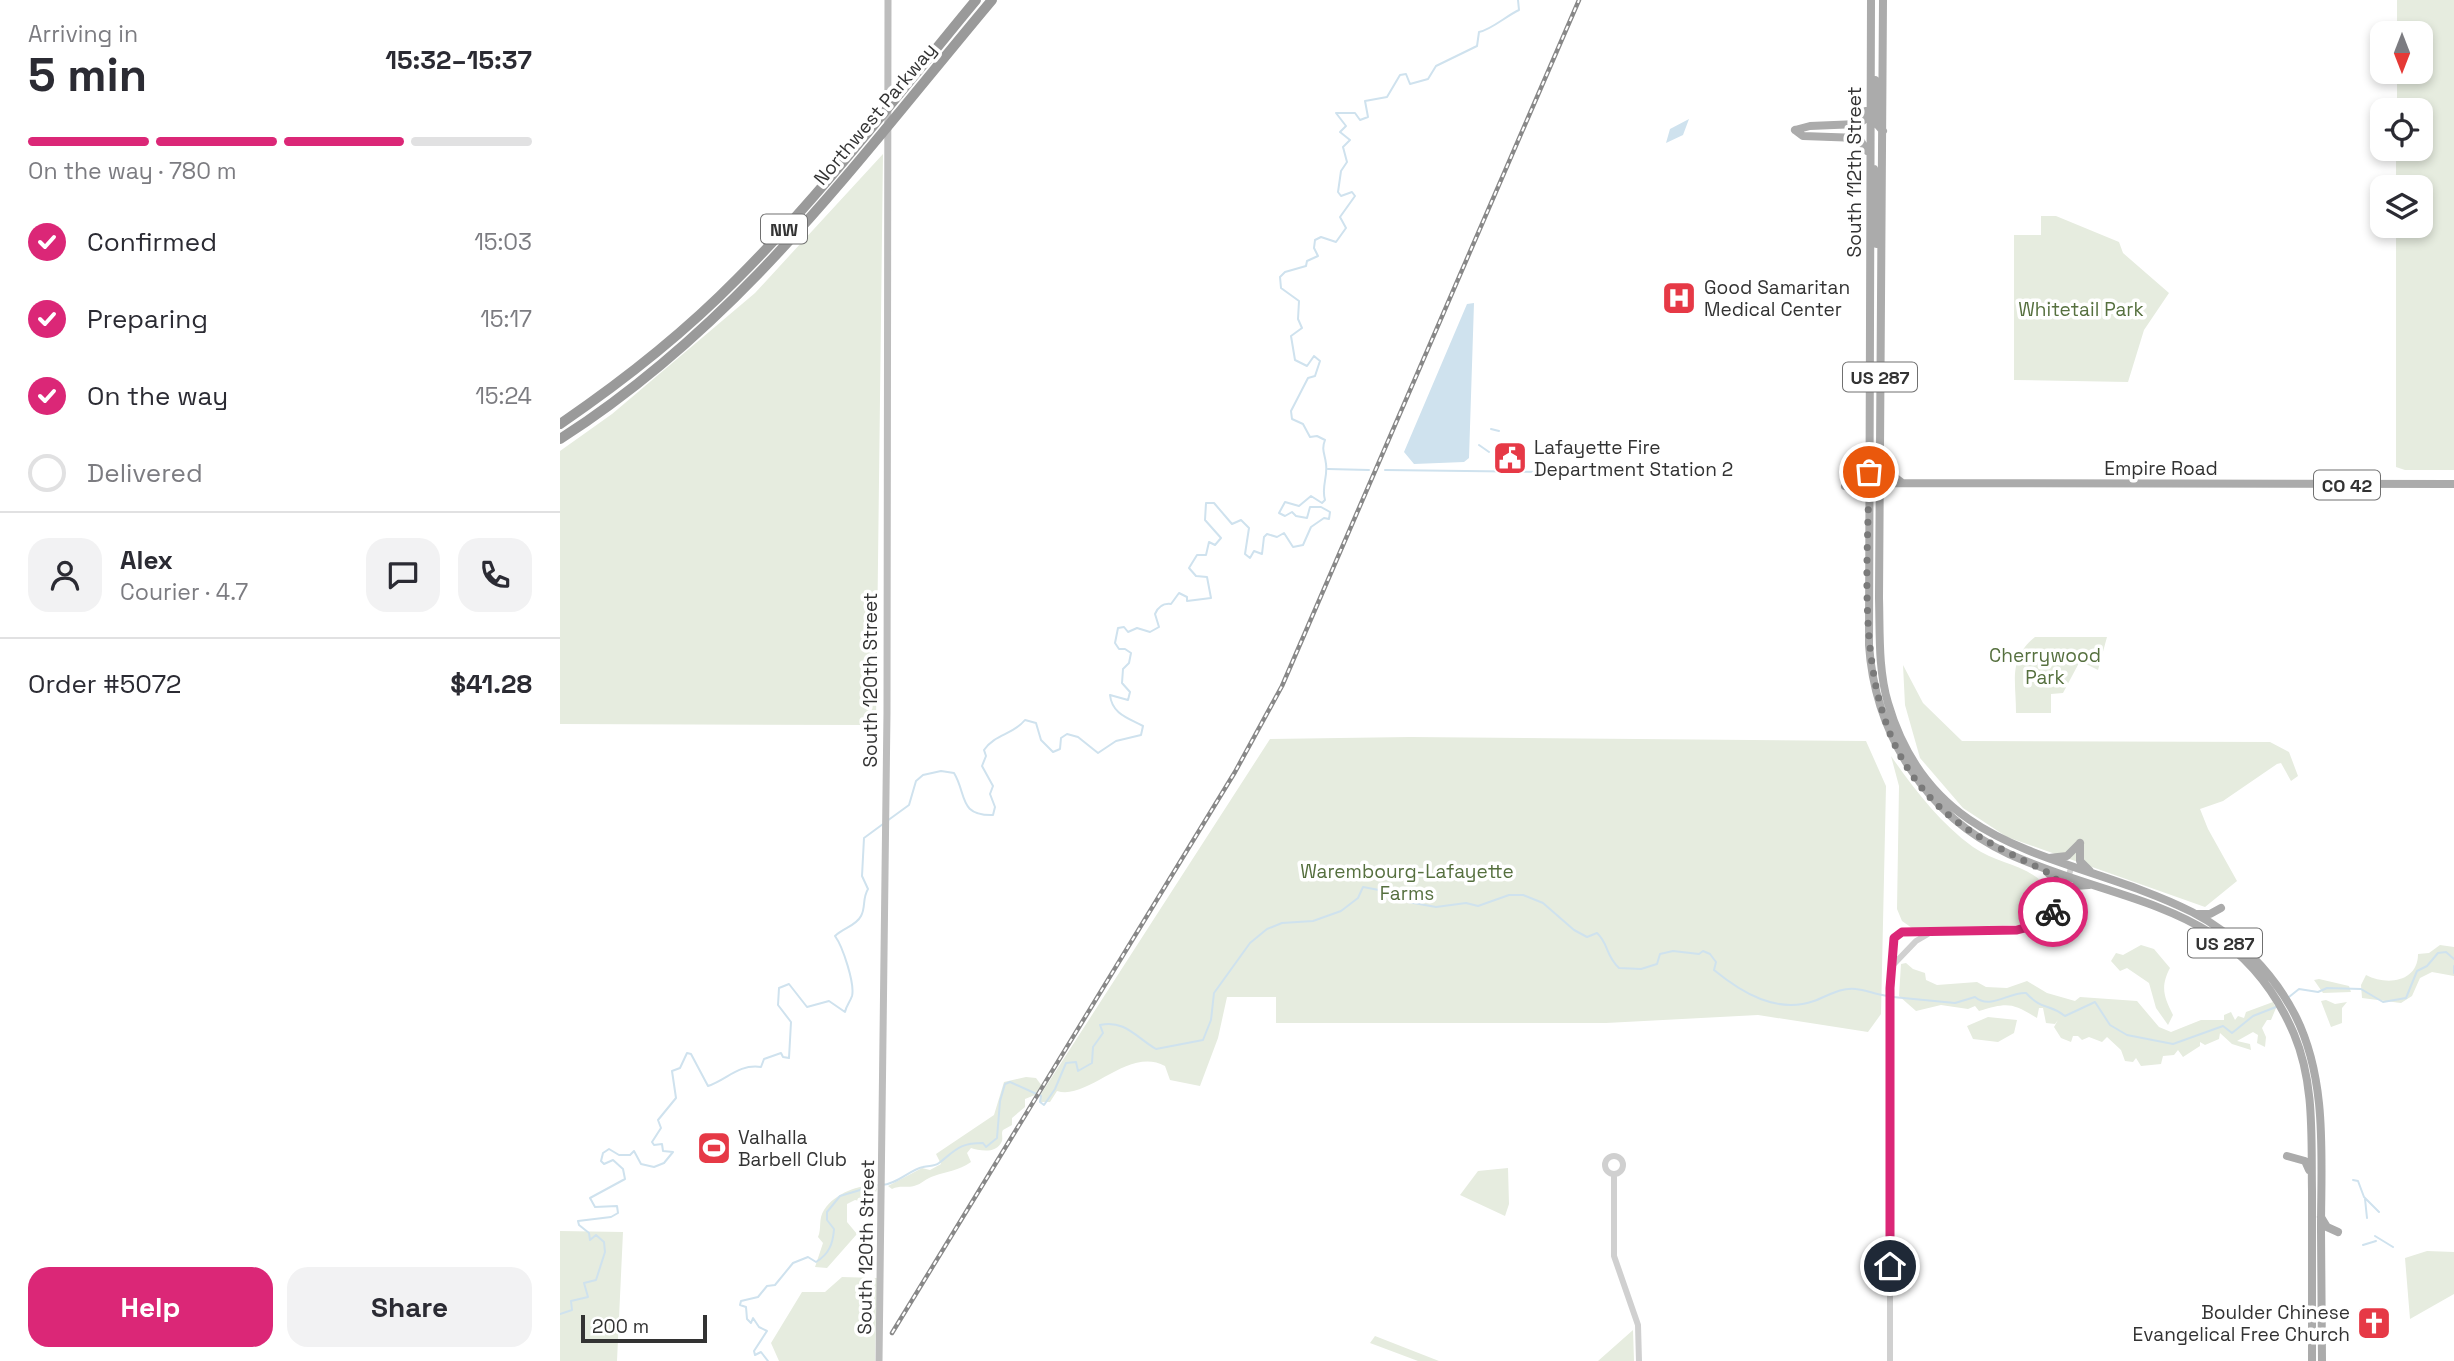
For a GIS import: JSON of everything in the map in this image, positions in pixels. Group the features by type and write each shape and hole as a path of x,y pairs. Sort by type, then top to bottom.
{"highway":[{"name":"Northwest Parkway","path":"560,424 667,344 746,270 976,0"},
{"name":"Northwest Parkway","path":"560,439 652,374 738,298 837,188 992,0"}],"main road":[{"name":"South 120th Street","path":"879,1361 886,828 888,0"},
{"name":"South 112th Street","path":"1871,0 1870,661 1879,706 1888,730 1914,776 1942,808 1978,836 2023,860 2070,872"},
{"path":"1871,0 1874,12 1876,123 1883,131"},
{"path":"1869,160 1865,145 1859,138 1802,136 1795,131 1810,125 1858,124 1864,120 1868,5 1871,0"},
{"name":"South 112th Street","path":"1883,0 1879,266 1880,648 1887,700 1898,729 1924,775 1954,807 1993,835 2070,872"},
{"path":"1870,130 1875,142 1879,266"},
{"path":"1852,478 1863,472 1869,459"},
{"path":"1880,466 1904,484"},
{"name":"Empire Road","path":"1869,483 2454,484"},
{"path":"1845,486 1857,489 1869,498"},
{"path":"2041,857 2067,856 2080,844 2080,861 2084,867 2114,883"},
{"path":"2023,860 2053,875 2058,882 2060,901"},
{"name":"US 287","path":"2070,872 2114,883 2194,913 2226,934 2259,964 2292,1018 2310,1054 2317,1088 2322,1361"},
{"name":"US 287","path":"2070,872 2102,887 2176,912 2207,929 2244,958 2275,990"},
{"path":"2060,901 2076,886 2102,887"},
{"path":"2194,913 2210,914 2221,908 2220,923 2226,934"},
{"name":"US 287","path":"2292,1018 2306,1075 2311,1136 2312,1361"},
{"path":"2311,1136 2307,1149 2287,1156 2305,1161 2311,1180"},
{"path":"2321,1214 2327,1227 2338,1233 2327,1239 2322,1251"},
{"path":"2312,1218 2321,1233"}],"street":[{"path":"1891,1361 1890,988 1897,934 2028,928 2045,919 2060,901 2070,872"},
{"path":"1893,965 1925,935 1944,930"},
{"path":"1909,933 1914,943"},
{"path":"1894,946 1904,952"},
{"path":"1614,1174 1614,1255 1638,1325 1639,1361"}],"green space":[{"path":"2397,0 2454,0 2454,470 2405,470 2396,467 2396,238 2433,238 2433,175 2396,175 2396,161 2433,161 2433,98 2397,98 2397,84 2433,84 2433,21 2397,21"},
{"path":"883,154 876,725 560,724 560,451 612,414 755,293"},
{"name":"Whitetail Park","path":"2041,216 2056,216 2119,242 2123,253 2169,293 2144,330 2128,382 2014,380 2014,235 2041,235"},
{"name":"Cherrywood Park","path":"2035,637 2107,637 2098,670 2080,661 2063,693 2051,694 2051,713 2016,713 2017,662 2026,645"},
{"path":"1903,665 1923,703 1962,741 2270,742 2289,752 2298,776 2291,781 2281,763 2277,764 2223,801 2200,809 2237,881 2205,907 2007,837 1963,808 1920,758 1905,705"},
{"name":"Warembourg-Lafayette Farms","path":"1410,737 1866,741 1886,786 1881,1014 1868,1032 1758,1015 1606,1023 1276,1023 1276,997 1227,997 1218,1038 1200,1086 1170,1080 1165,1066 1151,1062 1137,1063 1082,1088 1069,1092 1057,1091 1050,1102 1041,1102 1041,1094 1270,739"},
{"path":"1891,756 1928,805 1961,838 1983,853 2033,875 2051,891 2045,913 2019,925 1912,928 1902,921 1897,909 1899,786"},
{"path":"2141,945 2154,949 2170,968 2164,986 2165,997 2173,1015 2168,1025 2156,1008 2149,983 2127,968 2120,971 2111,961 2116,953 2123,955"},
{"path":"2440,945 2454,947 2454,976 2432,972 2420,978 2412,996 2401,1003 2362,998 2361,985 2366,975 2383,980 2400,979 2413,971 2418,954 2429,953"},
{"path":"1906,963 1925,973 1926,980 1937,985 1977,982 1986,987 2007,988 2027,981 2047,993 2075,1001 2080,997 2137,1001 2159,1027 2171,1032 2201,1020 2224,1020 2224,1015 2231,1012 2235,1020 2238,1016 2244,1018 2246,1012 2273,1002 2276,1008 2271,1020 2267,1020 2262,1028 2266,1037 2265,1047 2257,1043 2258,1035 2253,1032 2237,1041 2250,1044 2251,1050 2232,1044 2220,1033 2219,1039 2205,1045 2200,1042 2200,1046 2183,1057 2178,1050 2174,1055 2163,1056 2161,1064 2141,1066 2136,1058 2133,1062 2125,1061 2121,1050 2107,1037 2102,1042 2089,1037 2082,1040 2073,1036 2071,1042 2061,1038 2054,1027 2058,1020 2055,1024 2046,1023 2043,1008 2039,1008 2037,1018 2009,1006 1996,1006 1979,1011 1975,1006 1968,1009 1941,1005 1916,1011 1899,996 1901,964"},
{"path":"2314,980 2349,986 2351,992 2323,993"},
{"path":"2321,1001 2335,1004 2347,1002 2342,1008 2342,1023 2331,1027"},
{"path":"1988,1017 2017,1020 2014,1033 1998,1042 1973,1039 1967,1026"},
{"path":"1026,1077 1036,1078 1042,1086 1035,1095 1025,1099 1025,1107 1012,1118 1012,1125 1003,1130 1000,1145 983,1151 971,1148 967,1153 971,1162 917,1185 892,1189 888,1186 922,1168 930,1170 941,1164 936,1154 994,1115 1004,1082"},
{"path":"1508,1168 1509,1204 1505,1216 1460,1195 1478,1171"},
{"path":"878,1184 875,1197 847,1204 847,1222 857,1234 827,1268 815,1267 823,1243 818,1237 824,1210 848,1191"},
{"path":"560,1231 623,1232 617,1361 560,1361"},
{"path":"2427,1251 2454,1252 2454,1294 2410,1319 2405,1258"},
{"path":"842,1277 877,1278 875,1361 779,1361 771,1343 802,1292 825,1292"},
{"path":"1633,1330 1634,1361 1598,1361"},
{"path":"1375,1336 1439,1361 1418,1361 1370,1343"}],"water":[{"path":"1689,119 1683,135 1666,143 1670,129"},
{"path":"1474,303 1469,458 1464,462 1414,464 1404,452 1467,304"}],"waterway":[{"path":"887,821 909,805 916,781 923,775 941,771 954,773 969,808 974,812 993,815 995,807 990,794 993,786 982,766 986,756 984,750 1025,720 1036,723 1041,740 1053,752 1060,749 1061,738 1067,734 1078,737 1098,753 1116,741 1141,735 1143,726 1122,715 1111,701 1110,695 1128,700 1130,692 1122,683 1123,669 1129,663 1131,653 1119,649 1115,643 1118,628 1124,627 1128,632 1137,628 1150,632 1159,627 1156,612 1159,607 1171,604 1179,593 1187,597 1187,601 1211,598 1207,577 1196,576 1189,568 1197,555 1206,555 1209,542 1215,545 1221,538 1205,520 1206,503 1214,503 1232,524 1241,520 1249,528 1245,554 1250,558 1254,551 1262,554 1264,537 1267,534 1277,537 1284,533 1293,547 1303,545 1311,527 1324,518 1329,519 1330,512 1321,507 1310,507 1307,518 1296,516 1292,512 1285,516 1279,513 1285,502 1299,506 1311,496 1322,503 1325,500 1326,469 1323,449 1325,440 1317,436 1310,437 1303,424 1292,419 1291,411 1308,378 1315,376 1320,361 1314,356 1307,366 1295,360 1291,336 1302,328 1298,319 1299,301 1281,288 1280,277 1285,272 1306,266 1307,261 1318,256 1314,248 1315,240 1321,237 1336,242 1346,228 1340,217 1355,196 1352,192 1341,196 1338,192 1341,171 1347,162 1343,147 1350,140 1340,132 1346,126 1336,113 1355,113 1360,120 1368,117 1365,101 1387,97 1400,75 1406,74 1410,84 1428,79 1436,66 1477,46 1479,32 1519,10 1518,0"},
{"path":"1491,429 1499,431"},
{"path":"1479,445 1489,452"},
{"path":"1328,469 1369,470"},
{"path":"1385,470 1550,472"},
{"path":"560,1314 572,1310 571,1301 588,1297 584,1283 596,1280 605,1252 604,1242 596,1235 590,1240 589,1233 578,1221 611,1217 618,1213 617,1206 595,1207 590,1198 625,1179 623,1169 613,1160 604,1164 601,1161 603,1153 609,1149 619,1155 630,1155 634,1151 641,1164 654,1167 664,1163 673,1152 663,1151 662,1144 654,1145 652,1142 661,1128 658,1120 676,1098 672,1071 680,1068 687,1053 691,1054 708,1086 739,1070 761,1067 764,1059 781,1053 783,1057 789,1058 791,1022 778,1005 779,988 789,984 807,1007 829,1001 845,1012 852,996 852,983 845,957 835,936 856,922 862,913 868,889 862,876 864,838 883,824"},
{"path":"882,1185 918,1169 937,1164 963,1146 983,1143 986,1147 997,1138 1000,1101 1005,1084 1010,1082 1041,1096 1040,1102 1044,1105 1055,1089 1066,1063 1076,1062 1078,1071 1092,1063 1093,1047 1103,1033 1100,1025 1123,1027 1156,1049 1203,1040 1211,1020 1214,993 1250,943 1267,929 1282,923 1313,921 1341,911 1358,898 1363,887 1395,893 1408,902 1436,907 1466,903 1478,906 1509,895 1523,895 1543,903 1574,930 1587,937 1597,933 1619,968 1641,969 1657,964 1660,954 1673,951 1699,954 1703,951 1710,954 1716,962 1714,970 1748,993 1773,1003 1800,1004 1850,989 1888,996"},
{"path":"2289,997 2299,989 2318,992 2327,988 2361,989 2383,1002 2406,998 2417,971 2427,966 2438,953 2446,952 2454,959"},
{"path":"2454,966 2454,973"},
{"path":"1893,997 1955,1003 1975,997 1987,1002 2026,993 2041,1005 2065,1016 2095,1002 2110,1025 2127,1035 2173,1044 2223,1026 2232,1033 2253,1016 2276,1007"},
{"path":"2353,1180 2358,1181 2364,1197 2379,1212"},
{"path":"768,1361 761,1352 755,1355 754,1351 767,1331 759,1327 753,1318 751,1323 747,1319 746,1307 740,1305 741,1301 758,1297 767,1286 775,1285 793,1263 808,1257 816,1262 824,1256 830,1248 834,1229 827,1220 827,1212 840,1196 877,1185"},
{"path":"2365,1199 2367,1218"},
{"path":"2375,1236 2393,1247"},
{"path":"2363,1245 2376,1241"}],"railway":[{"path":"892,1333 1235,772 1282,686 1579,0"}],"way so far":[{"path":"1869,472 1868,645 1874,686 1888,730 1914,776 1954,819 1994,846 2053,875 2058,882 2060,901 2053,912"}],"place":[{"name":"Good Samaritan Medical Center","path":"1679,298"},
{"name":"Lafayette Fire Department Station 2","path":"1510,458"},
{"name":"Valhalla Barbell Club","path":"714,1148"},
{"name":"Boulder Chinese Evangelical Free Church","path":"2374,1323"}],"route":[{"path":"1890,1266 1890,976 1894,938 1902,932 1914,934 1931,930 2017,930 2036,925 2053,912"}]}
